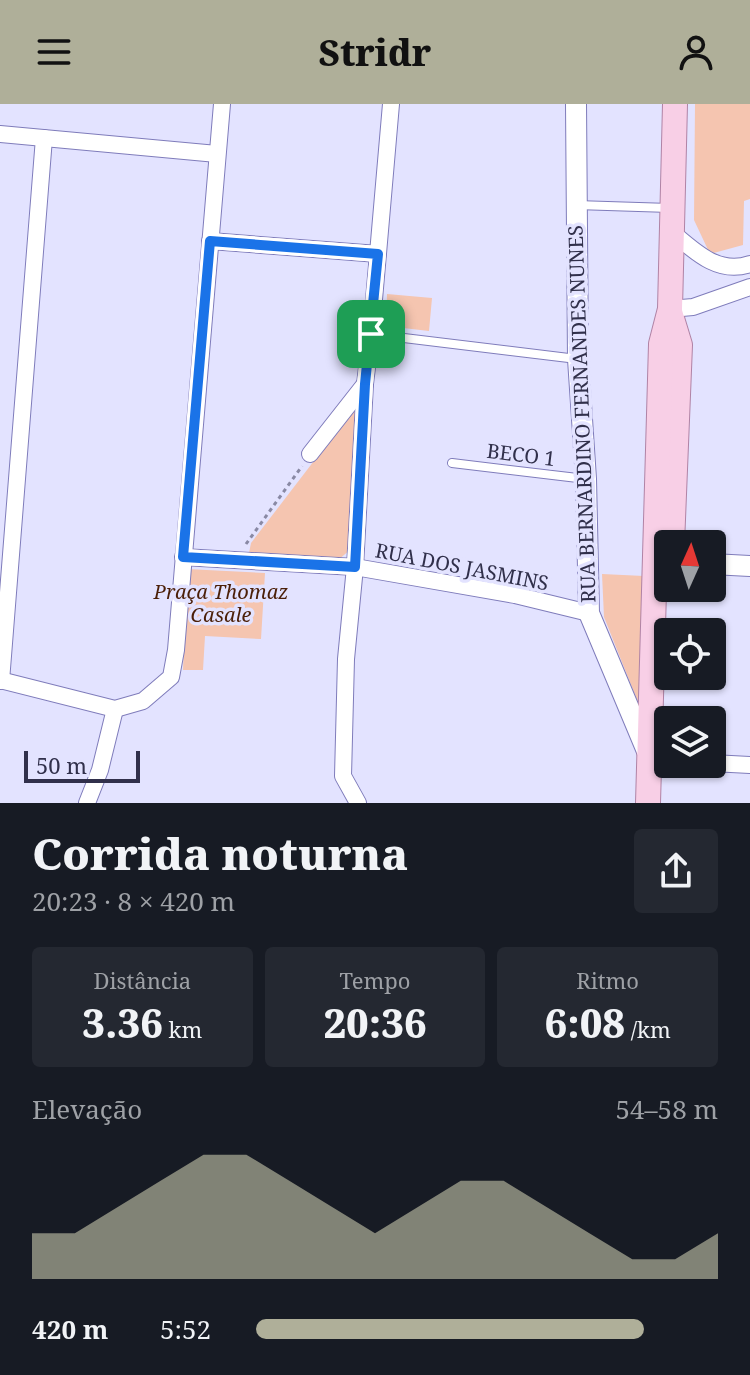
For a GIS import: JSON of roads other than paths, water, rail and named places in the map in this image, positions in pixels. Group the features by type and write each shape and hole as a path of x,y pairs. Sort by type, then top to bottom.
{"main road":[{"path":"661,706 661,344 670,309 675,104"},
{"path":"670,309 680,345 673,530"},
{"path":"648,803 656,778"},
{"path":"661,778 662,803"}],"street":[{"path":"44,138 0,680 115,709 143,701 171,677 176,650 222,104"},
{"path":"358,803 343,776 346,659 355,567 365,384 391,104"},
{"name":"RUA BERNARDINO FERNANDES NUNES","path":"576,104 578,359 586,479 589,613 654,746"},
{"path":"0,134 217,154"},
{"path":"673,221 695,252 715,264 749,268"},
{"path":"210,241 378,254"},
{"path":"670,309 693,307 750,287"},
{"path":"310,454 365,384"},
{"name":"RUA DOS JASMINS","path":"183,557 355,567 515,595 589,613"},
{"path":"726,565 750,566"},
{"path":"87,803 100,770 115,709"},
{"path":"726,764 750,765"}],"lane":[{"path":"575,204 673,221"},
{"path":"371,334 578,359"},
{"name":"BECO 1","path":"452,463 586,479"}],"park label":[{"name":"Praça Thomaz Casale","path":"221,604"}]}
